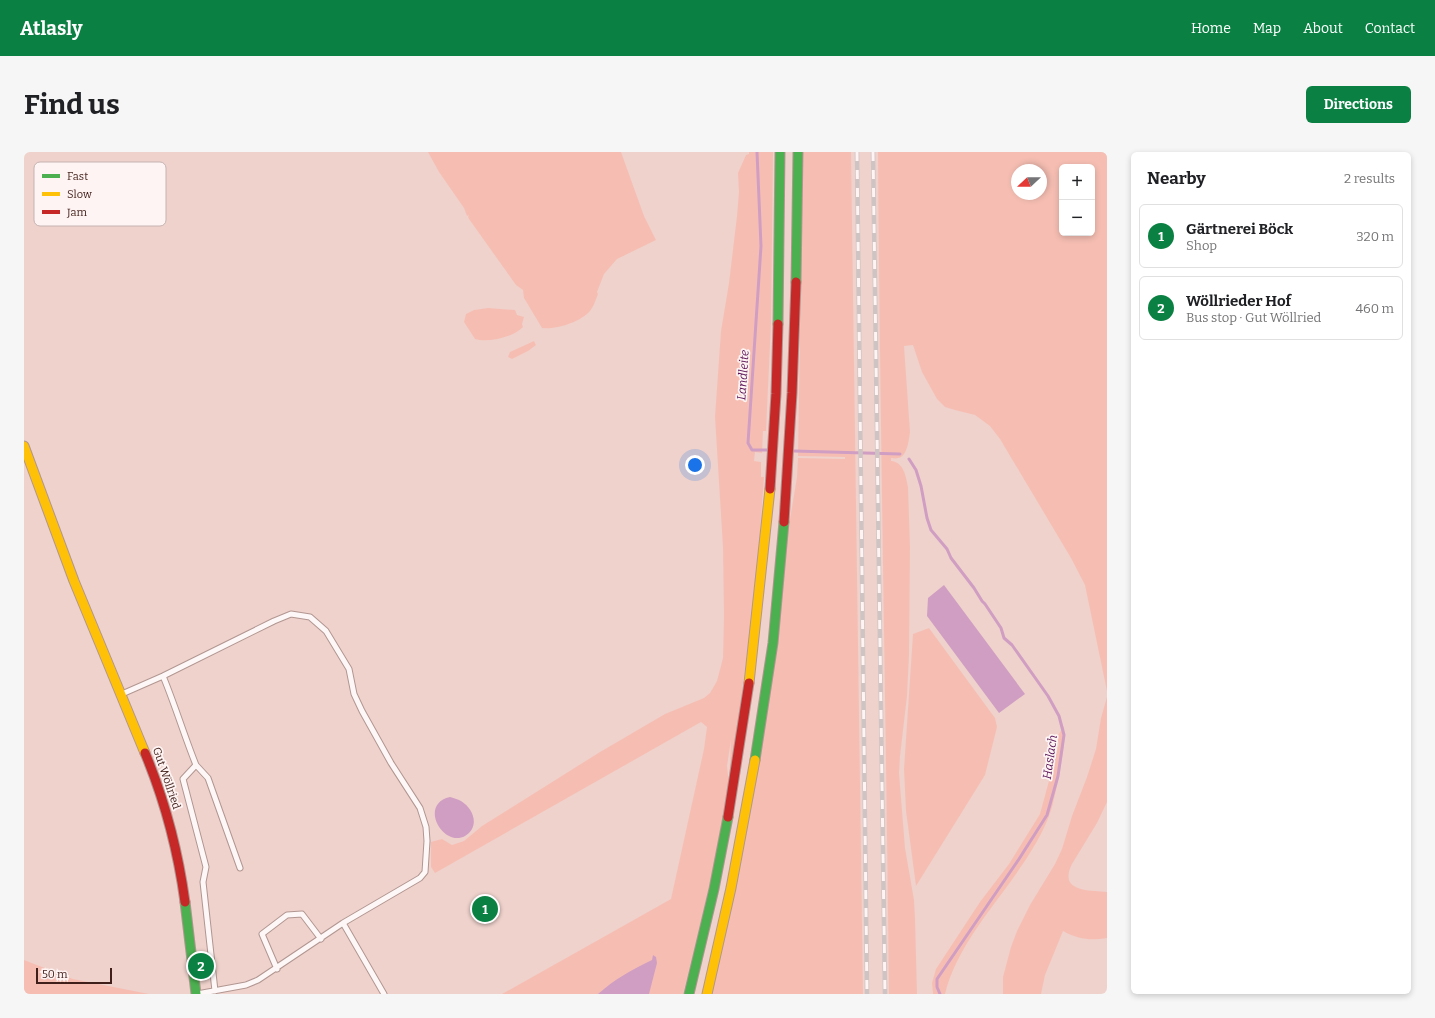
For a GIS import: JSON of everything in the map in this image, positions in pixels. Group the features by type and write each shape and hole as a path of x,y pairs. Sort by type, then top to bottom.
{"main road":[{"path":"689,994 706,932 736,775 756,636 774,430 779,328 780,152"},
{"path":"708,994 753,778 774,635 792,430 796,324 798,152"},
{"name":"Gut Wöllried","path":"24,446 74,581 156,779 174,843 186,908 196,994"}],"lane":[{"path":"121,694 163,676 274,621 292,614 310,617 326,631 349,669 354,694 362,711 391,763 420,808 426,827 427,841 425,872 420,878 343,924 277,969 258,980 246,985 215,992 196,994"},
{"path":"163,676 173,699 184,735 196,765 208,778 240,868"},
{"path":"196,765 183,779 206,867 203,882 215,992"},
{"path":"277,969 262,934 287,915 302,914 321,939"},
{"path":"343,924 384,994"}],"shaded area":[{"path":"428,152 621,152 644,216 656,240 617,259 604,274 594,305 581,319 554,328 542,328 524,298 523,290 516,285 469,219 469,215 467,216 464,208 439,172"},
{"path":"749,152 773,152 771,323 766,431 763,431 762,453 755,452 754,461 761,462 761,477 764,477 757,578 729,789 715,862 683,994 502,994 671,899 704,749 707,727 701,722 435,873 431,867 431,842 442,839 452,845 464,841 482,826 600,752 665,714 704,698 710,693 717,681 723,658 724,616 723,547 715,417 721,331 729,283 737,216 739,192 738,173 746,155 749,154","holes":["731,740 729,784 727,766"]},
{"path":"803,152 851,152 863,994 711,994 797,477 798,458 845,459 845,457 798,456"},
{"path":"878,152 1107,152 1107,691 1085,585 1071,558 1000,439 990,426 975,415 945,407 937,399 922,372 913,345 904,346 910,432 904,455 898,458 891,458 891,461 902,467 908,487 910,547 909,655 907,696 899,773 905,848 914,900 917,994 889,994"},
{"path":"488,308 515,310 517,315 524,317 522,324 523,327 514,334 494,340 475,339 464,322 466,314 474,310"},
{"path":"534,341 536,345 528,351 512,359 508,357 510,352"},
{"path":"944,585 1025,694 999,713 927,616 928,598"},
{"path":"929,628 995,718 997,727 985,775 916,886 906,811 904,769 913,634"},
{"path":"1107,697 1107,802 1097,823 1072,864 1069,873 1069,880 1072,885 1084,890 1107,892 1107,938 1084,939 1063,931 1045,975 1041,994 1003,994 1003,977 1011,947 1030,905 1055,864 1062,849 1096,749 1101,718"},
{"path":"1064,726 1064,748 1052,807 1041,833 1032,850 965,946 950,977 945,994 933,994 932,983 936,969 980,902 1009,864 1040,814 1059,744 1057,737"},
{"path":"450,797 466,804 474,818 473,828 465,836 457,838 449,836 442,831 437,824 435,816 436,808 441,801"},
{"path":"653,955 656,957 657,963 649,994 598,994 624,975 652,960"},
{"path":"24,960 73,979 149,994 24,994"}],"waterway":[{"name":"Landleite","path":"757,152 761,246 748,443 752,450 767,450"},
{"name":"Landleite","path":"794,451 900,454"},
{"name":"Haslach","path":"909,459 916,470 921,486 927,518 931,530 947,549 951,558 985,604 1001,628 1004,638 1012,645 1048,696 1059,716 1064,735 1058,776 1047,815 1019,859 937,979 937,987 940,994"}],"railway":[{"path":"857,152 867,994"},
{"path":"873,152 885,994"}],"traffic: fast":[{"path":"778,324 780,152"},
{"path":"796,282 798,152"},
{"path":"755,760 773,643 784,522"},
{"path":"689,994 714,889 728,817"},
{"path":"185,902 196,994"}],"traffic: slow":[{"path":"24,446 74,581 145,753"},
{"path":"749,683 770,489"},
{"path":"707,994 731,888 755,760"}],"traffic: jam":[{"path":"784,522 792,393 796,282"},
{"path":"770,489 776,394 778,324"},
{"path":"728,817 749,683"},
{"path":"145,753 159,789 170,826 179,864 185,902"}],"place":[{"name":"Gärtnerei Böck","path":"485,909"},
{"name":"Wöllrieder Hof","path":"201,966"}]}
